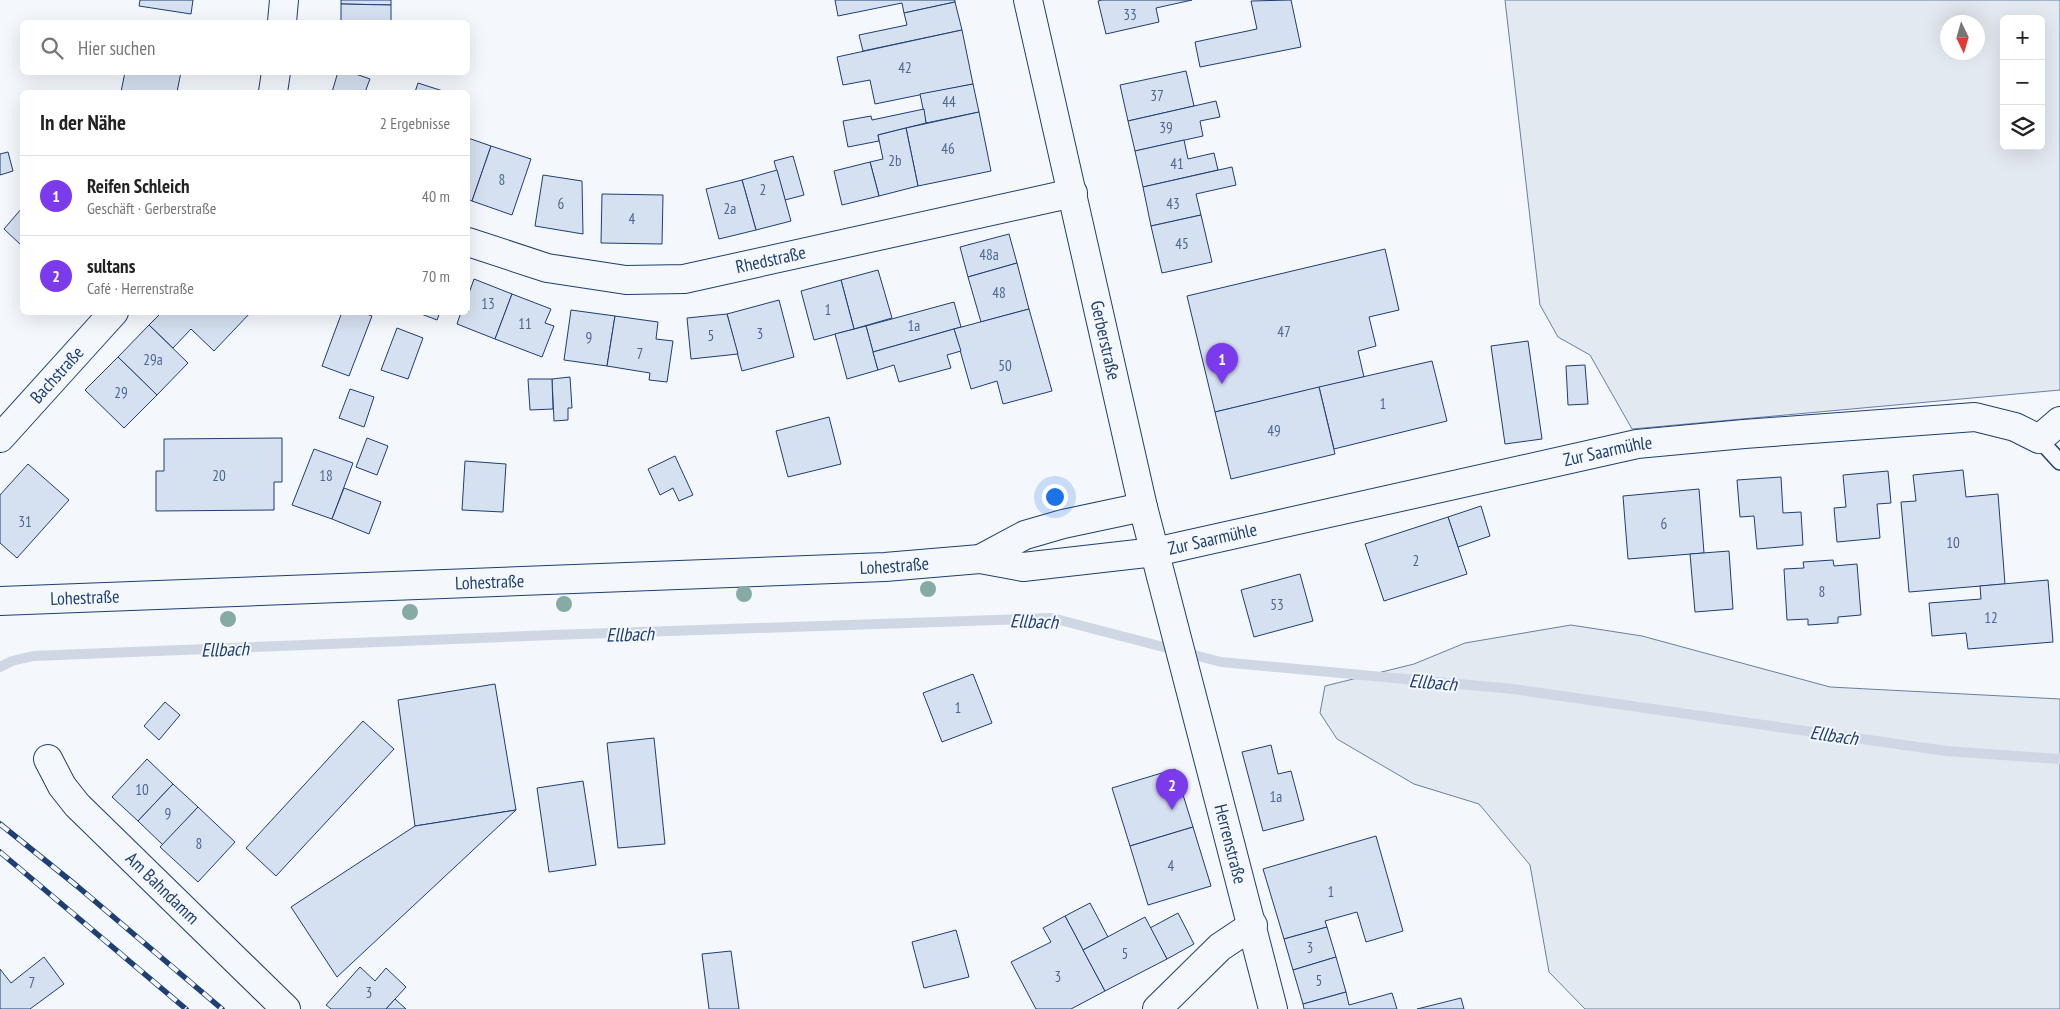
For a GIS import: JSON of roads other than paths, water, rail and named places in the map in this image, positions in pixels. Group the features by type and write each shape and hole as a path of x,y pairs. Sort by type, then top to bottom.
{"street":[{"path":"282,20 284,0"},
{"name":"Gerberstraße","path":"1028,0 1143,507 1186,678"},
{"path":"273,90 276,75"},
{"name":"Rhedstraße","path":"470,243 547,268 626,280 684,279 1073,193"},
{"name":"Bachstraße","path":"0,438 111,315"},
{"name":"Zur Saarmühle","path":"1155,552 1636,444 1754,433 1975,417 2015,427 2039,439"},
{"path":"2039,439 2060,420"},
{"name":"Lohestraße","path":"980,559 1025,536 1063,524 1143,507"},
{"name":"Lohestraße","path":"0,601 885,567 980,559 1023,567 1155,552"},
{"name":"Herrenstraße","path":"1186,678 1253,925 1273,1009"},
{"name":"Am Bahndamm","path":"48,759 62,786 76,805 286,1009"},
{"path":"1157,1009 1220,947 1253,925"}],"lane":[{"path":"2039,439 2060,462"}],"waterway":[{"name":"Ellbach","path":"0,667 12,661 33,656 553,635 1052,618 1221,662 1513,689 1946,751 2060,759"}],"railway":[{"path":"0,824 77,886 222,1009"},
{"path":"0,852 186,1009"}],"place":[{"name":"Reifen Schleich","path":"1222,384"},
{"name":"sultans","path":"1172,810"}]}
